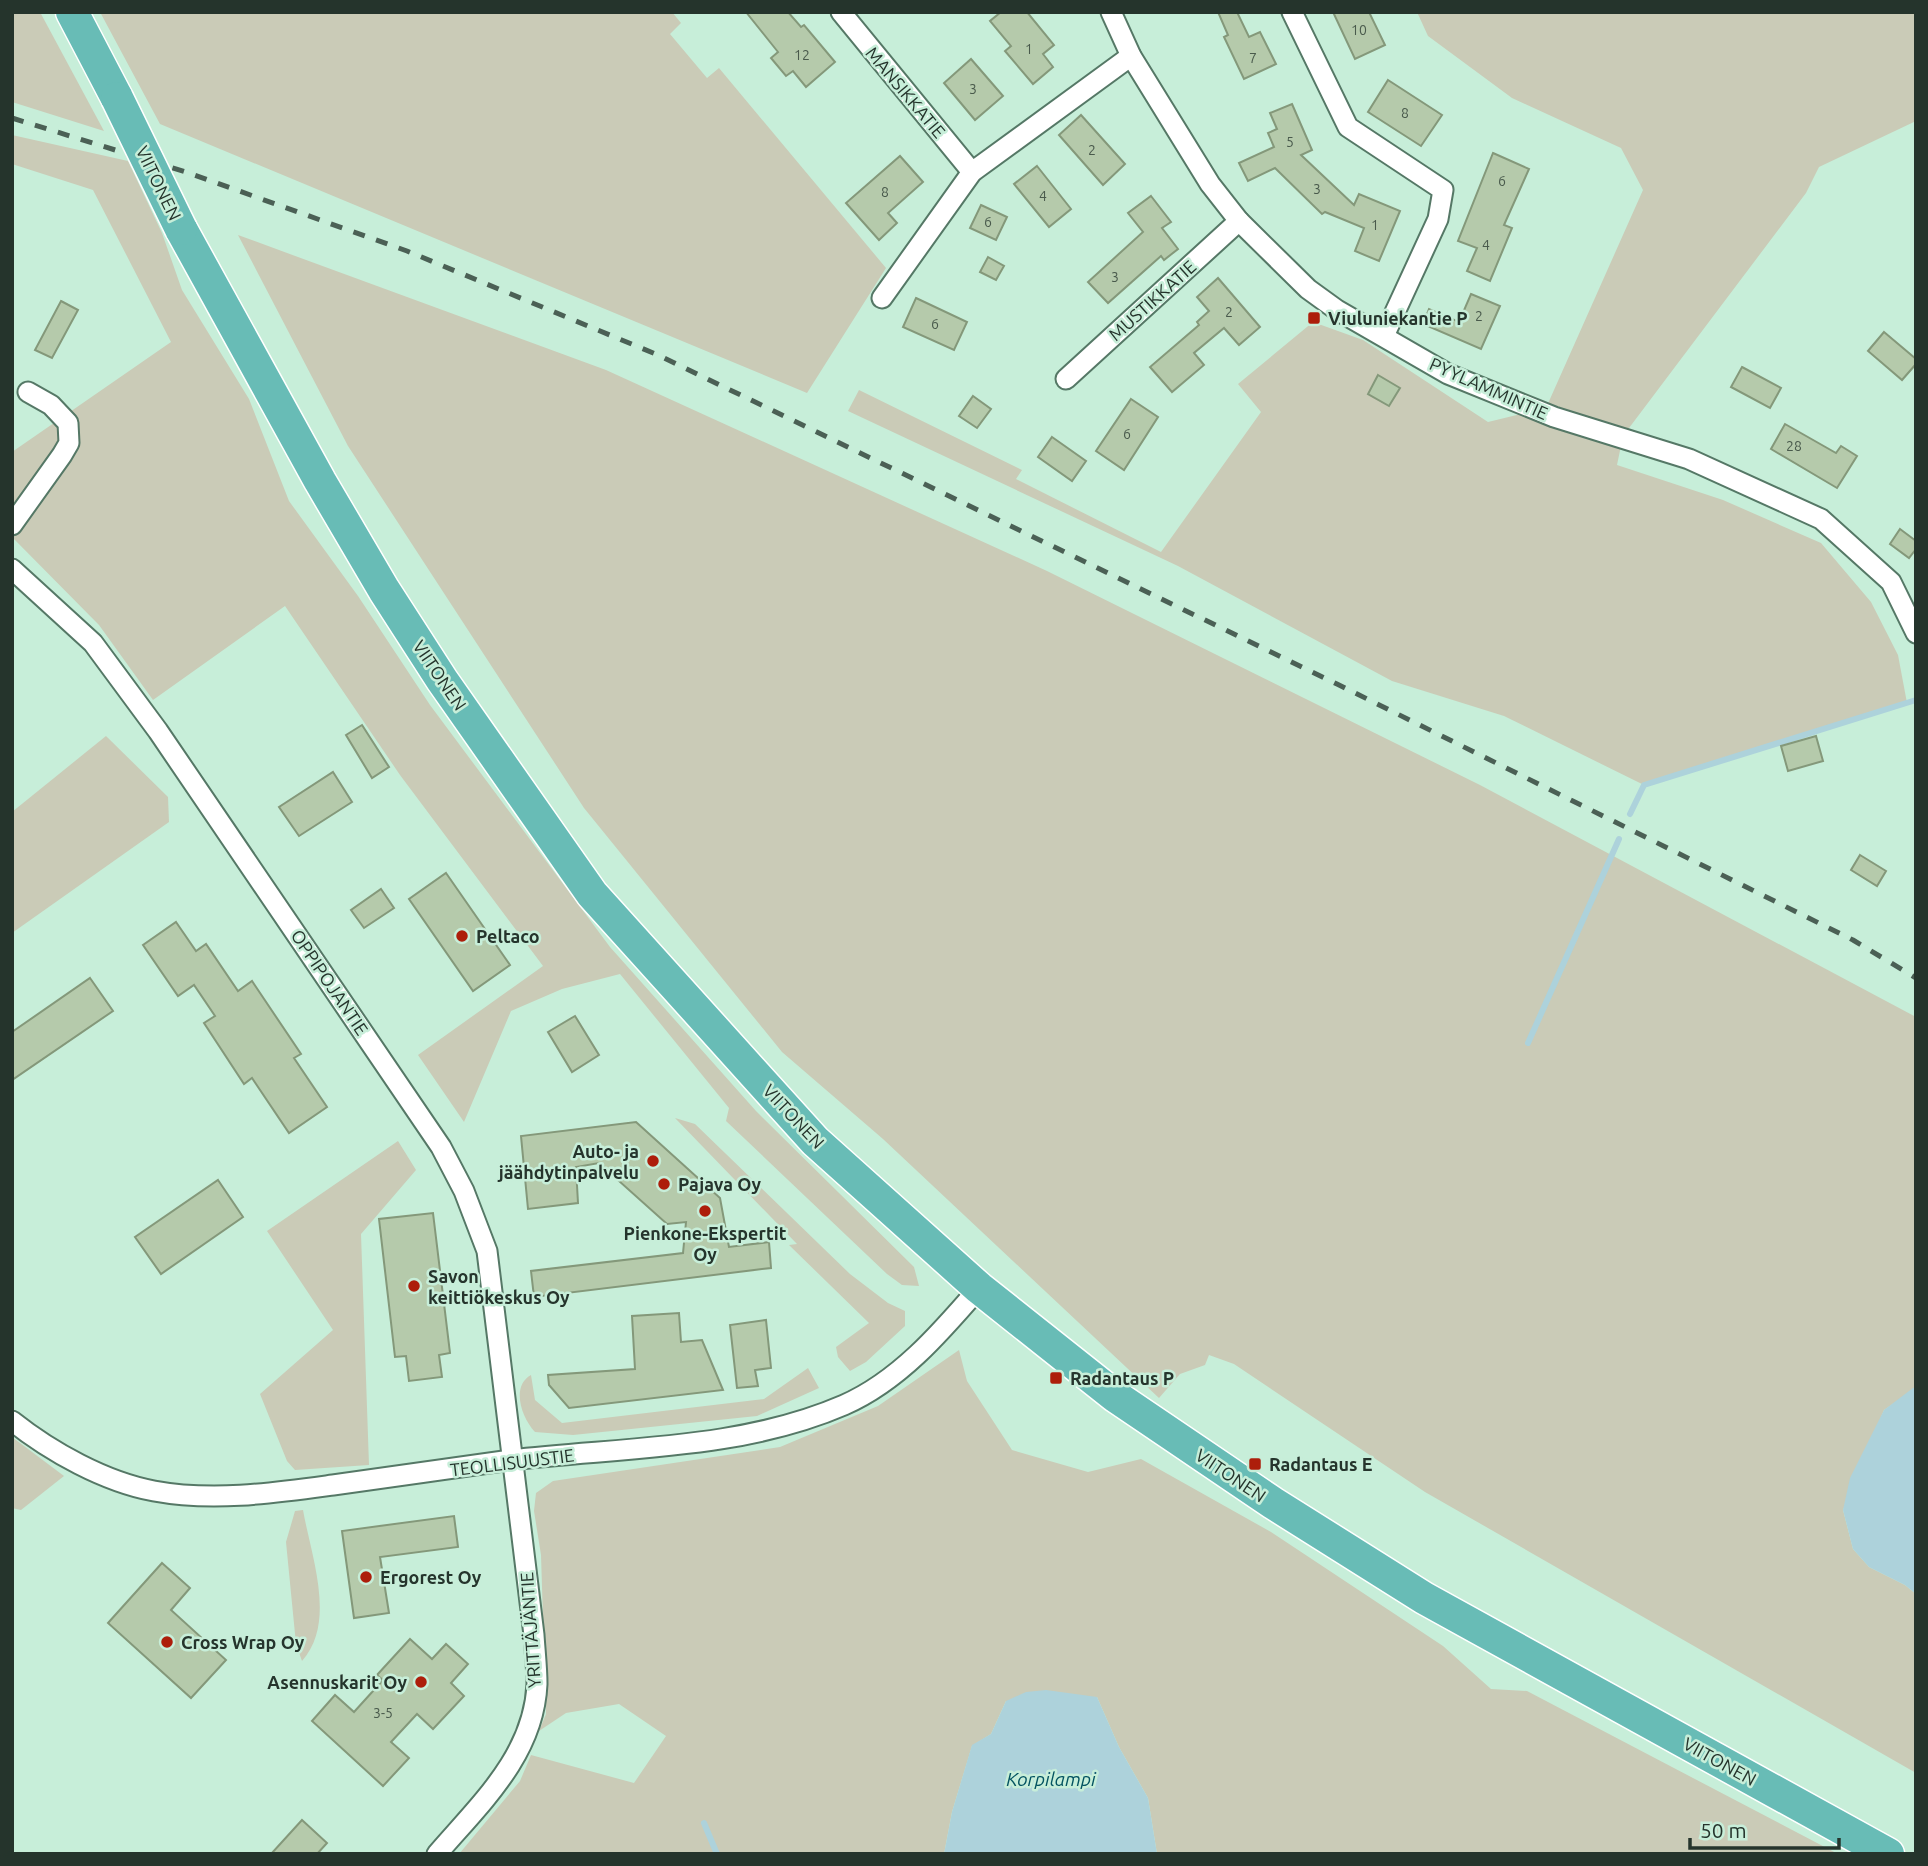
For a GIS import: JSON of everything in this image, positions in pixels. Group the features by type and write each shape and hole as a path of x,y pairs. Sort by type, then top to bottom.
{"highway":[{"name":"VIITONEN","path":"72,12 181,229 320,481 384,590 442,680 592,894 815,1141 979,1288 1115,1396 1273,1503 1424,1598 1888,1854"}],"street":[{"name":"MANSIKKATIE","path":"841,12 972,172"},
{"name":"PYYLAMMINTIE","path":"1111,12 1130,56 1175,132 1239,221 1308,289 1337,310 1448,374 1479,388 1592,430 1689,459 1821,519 1891,582 1916,633"},
{"path":"1292,12 1348,127 1443,190 1438,219 1384,336"},
{"path":"882,298 972,172 1130,56"},
{"name":"MUSTIKKATIE","path":"1066,379 1239,221"},
{"path":"12,525 69,443 68,423 51,405 28,392"},
{"name":"OPPIPOJANTIE","path":"12,569 93,643 158,731 455,1171 487,1251 512,1460"},
{"name":"TEOLLISUUSTIE","path":"12,1421 50,1447 107,1476 152,1491 208,1497 287,1491 512,1460 750,1435 797,1423 847,1404 889,1377 937,1337 979,1288"},
{"name":"YRITTÄJÄNTIE","path":"437,1854 504,1779 527,1732 537,1686 534,1635 512,1460"}],"green space":[{"path":"12,12 40,12 104,131 12,102"},
{"path":"100,12 672,12 681,23 670,34 707,78 719,68 886,268 807,393 160,124"},
{"path":"1417,12 1916,12 1916,121 1819,167 1806,193 1623,436 1617,465 1723,500 1821,543 1871,602 1898,655 1907,703 1644,785 1504,716 1392,681 1178,566 848,411 859,390 1022,470 1016,479 1161,552 1261,412 1238,384 1313,322 1363,340 1488,422 1546,408 1643,190 1621,148 1512,98 1428,36"},
{"path":"12,135 128,161 162,233 182,290 249,399 289,501 358,596 430,705 610,947 756,1111 914,1267 919,1286 902,1285 887,1274 726,1121 729,1108 620,974 562,989 511,1011 464,1122 418,1055 543,966 400,775 285,606 153,700 99,625 12,537 12,452 171,342 93,190 12,164"},
{"path":"238,235 606,370 1047,571 1480,785 1916,1017 1916,1388 1884,1410 1843,1510 1853,1549 1869,1567 1905,1585 1916,1594 1916,1773 1425,1492 1234,1364 1209,1355 1205,1365 1180,1374 1159,1398 883,1139 782,1052 584,808 348,446"},
{"path":"106,736 168,797 169,822 12,933 12,812"},
{"path":"675,1118 695,1124 850,1274 888,1303 905,1311 905,1326 866,1362 850,1371 838,1357 836,1347 869,1323 789,1245 797,1244"},
{"path":"398,1141 416,1170 361,1234 369,1465 295,1470 287,1461 260,1394 333,1330 267,1231"},
{"path":"959,1350 967,1381 1012,1450 1088,1472 1141,1459 1271,1532 1443,1646 1491,1689 1527,1691 1838,1854 1157,1854 1148,1798 1119,1747 1097,1697 1006,1701 991,1734 972,1746 952,1812 944,1854 459,1854 520,1781 531,1755 634,1783 666,1736 619,1704 566,1713 539,1731 546,1714 541,1555 534,1511 536,1493 553,1481 780,1447 878,1406"},
{"path":"808,1368 819,1388 757,1416 573,1435 535,1432 520,1402 521,1386 531,1375 535,1400 562,1423 764,1399"},
{"path":"12,1437 64,1476 21,1510 12,1508"},
{"path":"303,1510 319,1588 320,1608 312,1645 302,1661 296,1644 286,1542 295,1511"}],"water":[{"path":"1916,1388 1916,1594 1905,1585 1869,1567 1853,1549 1843,1510 1850,1478 1884,1410"},
{"name":"Korpilampi","path":"1046,1690 1097,1697 1119,1747 1148,1798 1157,1854 944,1854 952,1812 972,1745 991,1734 1006,1701 1026,1692"}],"building":[{"path":"746,12 788,12 801,27 804,25 835,62 806,87 793,71 786,76 771,58 778,52"},
{"path":"1001,12 1027,12 1054,45 1043,54 1053,67 1033,84 1005,51 1011,46 990,21"},
{"path":"1218,12 1237,12 1249,37 1260,32 1276,64 1244,79 1224,37 1228,35"},
{"path":"1333,12 1369,12 1385,45 1355,59"},
{"path":"971,59 1003,96 975,120 944,83"},
{"path":"1388,80 1442,115 1421,146 1368,112"},
{"path":"1292,104 1312,150 1301,155 1354,205 1359,194 1400,211 1379,261 1355,251 1364,228 1325,212 1322,214 1275,168 1248,181 1239,163 1274,147 1268,133 1277,129 1270,113"},
{"path":"1081,115 1125,164 1103,185 1059,135"},
{"path":"1493,153 1529,169 1504,225 1512,228 1490,281 1467,271 1477,248 1458,241"},
{"path":"900,156 923,182 888,213 897,223 879,240 846,203"},
{"path":"1037,166 1071,209 1049,227 1014,184"},
{"path":"1151,196 1171,222 1162,228 1178,249 1164,260 1161,256 1108,303 1088,282 1143,232 1128,213"},
{"path":"981,205 1007,217 996,240 970,228"},
{"path":"988,257 1004,266 996,280 980,272"},
{"path":"1218,278 1260,327 1239,345 1224,328 1194,353 1204,365 1172,392 1150,367 1199,325 1197,322 1209,311 1197,297"},
{"path":"1471,294 1500,306 1481,349 1423,324 1429,309 1459,322"},
{"path":"916,298 967,322 954,350 903,327"},
{"path":"61,301 78,310 52,358 35,350"},
{"path":"1884,332 1916,359 1916,364 1902,380 1868,351"},
{"path":"1742,367 1781,388 1770,408 1731,387"},
{"path":"1378,375 1400,388 1389,406 1368,394"},
{"path":"973,396 991,409 977,428 959,416"},
{"path":"1131,399 1158,417 1124,470 1096,451"},
{"path":"1785,424 1836,453 1841,446 1857,456 1837,488 1771,449"},
{"path":"1052,437 1086,461 1072,481 1038,457"},
{"path":"1900,529 1916,541 1916,549 1909,558 1890,544"},
{"path":"362,725 389,767 372,778 346,735"},
{"path":"1816,736 1823,761 1788,771 1781,746"},
{"path":"333,772 352,802 299,836 279,807"},
{"path":"1860,855 1886,871 1877,886 1851,870"},
{"path":"446,873 510,965 473,991 409,899"},
{"path":"381,889 394,908 364,928 351,910"},
{"path":"176,922 196,951 206,944 238,991 252,981 301,1054 294,1058 327,1107 289,1133 252,1078 244,1084 204,1023 215,1016 194,985 178,996 143,945"},
{"path":"90,978 113,1011 12,1080 12,1032"},
{"path":"575,1016 599,1055 572,1072 548,1032"},
{"name":"Pajava Oy","path":"636,1122 720,1198 729,1247 769,1242 771,1268 534,1297 531,1271 683,1253 686,1222 667,1224 599,1163 576,1167 578,1203 528,1209 521,1136"},
{"path":"218,1180 243,1217 161,1274 135,1237"},
{"name":"Savon keittiökeskus Oy","path":"433,1213 450,1353 439,1355 442,1377 409,1381 406,1356 395,1357 379,1219"},
{"path":"679,1313 681,1342 702,1340 723,1390 569,1408 549,1385 548,1375 635,1369 632,1316"},
{"path":"766,1320 771,1368 755,1370 758,1386 737,1388 730,1325"},
{"name":"Ergorest Oy","path":"454,1516 458,1547 380,1557 389,1613 354,1618 342,1531"},
{"name":"Cross Wrap Oy","path":"162,1563 190,1588 171,1610 226,1660 191,1698 108,1623"},
{"path":"410,1639 432,1659 446,1644 468,1664 451,1683 464,1696 433,1729 417,1714 391,1742 409,1758 383,1786 312,1721 335,1695 354,1712 383,1680 377,1675"},
{"path":"302,1820 327,1843 317,1854 271,1854"}],"waterway":[{"path":"1630,814 1644,785 1916,700"},
{"path":"1528,1043 1619,839"},
{"path":"704,1823 717,1854"}],"railway":[{"path":"12,118 186,172 407,251 658,355 1337,684 1853,940 1916,978"}],"place":[{"name":"Viuluniekantie P","path":"1314,318"},
{"name":"Peltaco","path":"462,936"},
{"name":"Auto- ja jäähdytinpalvelu","path":"653,1161"},
{"name":"Pajava Oy","path":"664,1184"},
{"name":"Pienkone-Ekspertit Oy","path":"705,1211"},
{"name":"Savon keittiökeskus Oy","path":"414,1286"},
{"name":"Radantaus P","path":"1056,1378"},
{"name":"Radantaus E","path":"1255,1464"},
{"name":"Ergorest Oy","path":"366,1577"},
{"name":"Cross Wrap Oy","path":"167,1642"},
{"name":"Asennuskarit Oy","path":"421,1682"}]}
